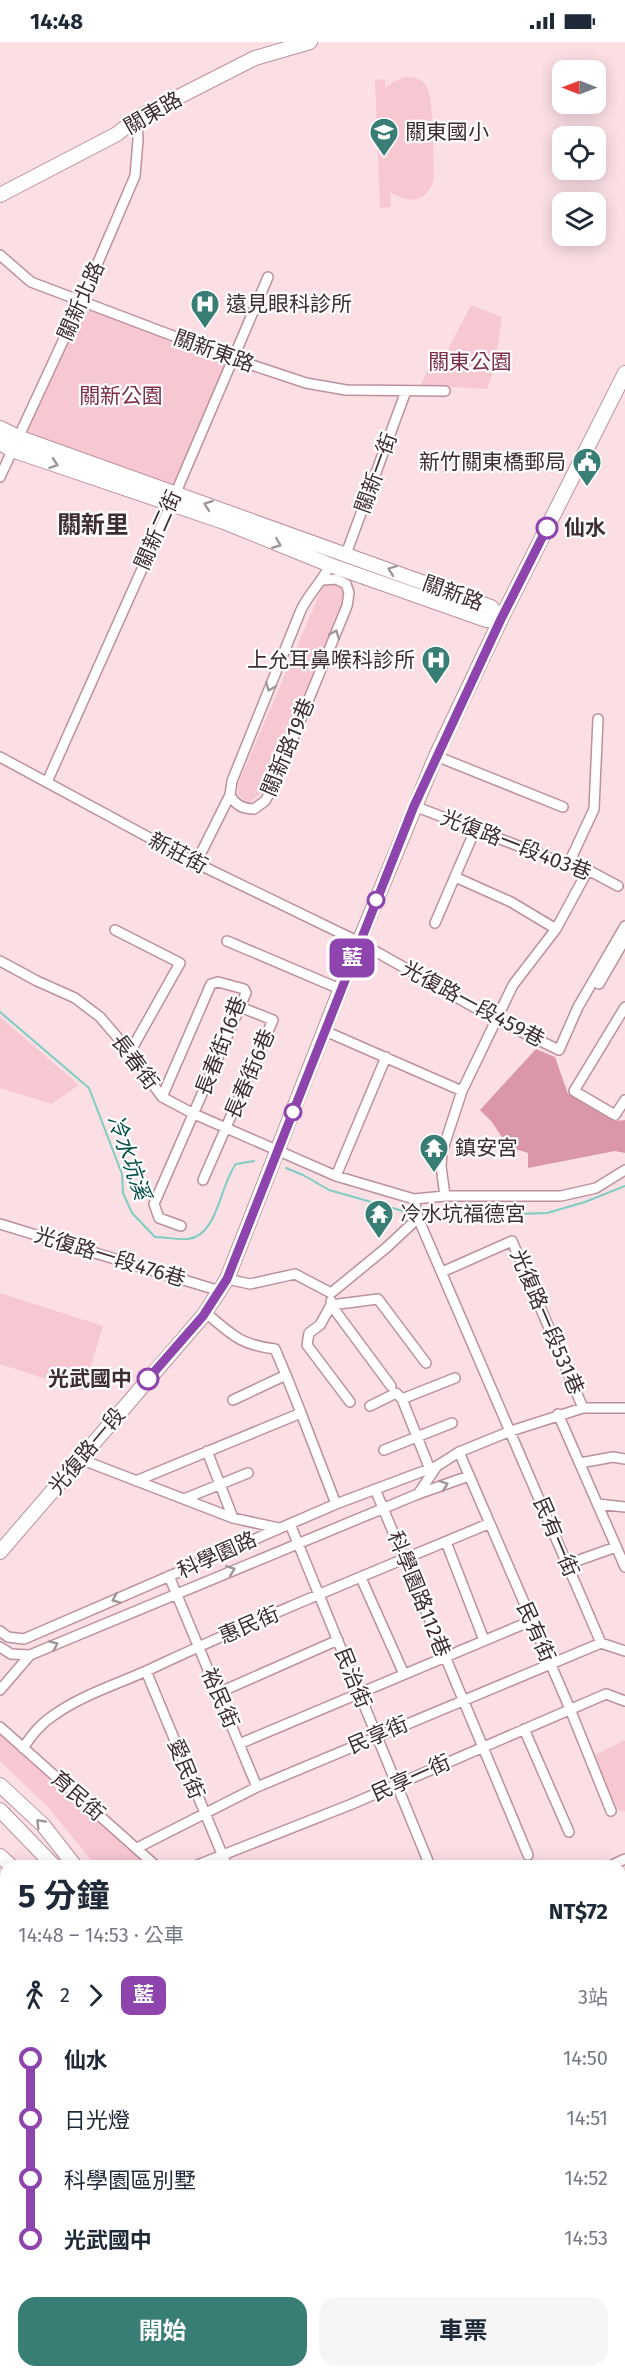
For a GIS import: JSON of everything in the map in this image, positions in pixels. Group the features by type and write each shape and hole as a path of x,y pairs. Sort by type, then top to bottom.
{"street":[{"name":"關東路","path":"0,195 117,134 137,118 255,58 310,42"},
{"name":"關新北路","path":"0,477 10,443 81,302 135,176 137,118"},
{"name":"關新東路","path":"0,255 30,282 234,359 325,388 445,392"},
{"name":"關新二街","path":"46,782 173,498 268,277"},
{"name":"光復路一段","path":"0,1552 205,1312 223,1285 340,989 436,756 501,619 625,373"},
{"name":"關新一街","path":"346,554 406,391"},
{"name":"關新路","path":"0,428 10,443 346,554 491,607 501,619"},
{"name":"關新路","path":"173,498 224,522 330,565 348,578 486,620 501,619"},
{"name":"關新路19巷","path":"196,863 230,795 232,781 301,610 313,590 323,580 330,565"},
{"name":"關新路19巷","path":"230,795 240,807 254,809 260,807 269,795 347,606 348,578"},
{"path":"323,580 348,578"},
{"path":"568,865 594,809 598,719"},
{"path":"436,756 563,807"},
{"name":"新莊街","path":"0,757 196,863 359,942"},
{"name":"光復路一段403巷","path":"414,806 568,865 588,870 618,886"},
{"path":"435,923 475,830"},
{"path":"445,1196 441,1166 442,1152 462,1091 513,985 556,929 588,870"},
{"path":"455,877 511,902 556,929"},
{"name":"光復路一段459巷","path":"359,942 495,1019 560,1050 578,1007 625,926"},
{"path":"115,930 180,963 129,1052"},
{"path":"560,1050 625,939"},
{"path":"227,942 340,989"},
{"name":"長春街","path":"0,961 75,998 100,1017 162,1097 194,1114 336,1176 414,1199"},
{"name":"長春街16巷","path":"162,1097 211,984 218,981 244,989 246,993 154,1204 159,1218 181,1226"},
{"name":"長春街6巷","path":"227,1128 273,1020 240,1007"},
{"path":"625,1007 574,1091 615,1115 625,1100"},
{"path":"325,1030 462,1091"},
{"path":"336,1176 386,1057"},
{"path":"203,1180 227,1128"},
{"path":"512,1431 418,1218 414,1199 445,1196 561,1196 596,1188 625,1170"},
{"path":"331,1293 386,1248 418,1218"},
{"name":"光復路一段476巷","path":"0,1224 223,1285"},
{"name":"光復路一段531巷","path":"442,1272 512,1241 583,1408"},
{"path":"223,1285 250,1284 295,1274 331,1293"},
{"path":"331,1293 331,1305 320,1325 309,1333 307,1345 350,1401"},
{"path":"331,1305 378,1299 426,1363"},
{"path":"331,1305 391,1386"},
{"path":"205,1312 234,1337 254,1346 275,1349 336,1504"},
{"path":"233,1400 286,1376"},
{"path":"402,1399 455,1378"},
{"path":"370,1406 396,1393 402,1399 417,1437 433,1467"},
{"name":"科學園路","path":"0,1631 8,1637 24,1639 336,1504 433,1467 459,1452 558,1414 583,1408 625,1408"},
{"path":"136,1481 301,1413"},
{"path":"558,1414 598,1504 621,1548 625,1567"},
{"path":"384,1449 452,1423"},
{"name":"民有一街","path":"512,1431 601,1642"},
{"path":"207,1451 233,1518"},
{"name":"民有街","path":"459,1452 488,1524 570,1709 611,1811"},
{"path":"580,1463 613,1457 625,1459"},
{"path":"80,1459 233,1518 279,1528"},
{"name":"科學園路","path":"418,1494 433,1467"},
{"path":"184,1499 248,1473"},
{"name":"科學園路","path":"0,1690 30,1655 418,1494 469,1476"},
{"name":"科學園路112巷","path":"375,1489 528,1856"},
{"path":"598,1504 625,1506"},
{"name":"民治街","path":"290,1524 428,1860"},
{"name":"惠民街","path":"23,1748 36,1730 55,1714 103,1688 488,1524"},
{"path":"446,1542 484,1640"},
{"path":"568,1564 621,1548"},
{"name":"裕民街","path":"169,1576 257,1788"},
{"path":"361,1578 404,1674"},
{"path":"239,1744 531,1621"},
{"path":"218,1694 338,1640"},
{"path":"601,1642 625,1651"},
{"name":"民享街","path":"137,1848 257,1788 601,1642"},
{"path":"0,1647 11,1654 30,1655"},
{"name":"愛民街","path":"146,1671 224,1860"},
{"name":"民享一街","path":"210,1860 322,1816 606,1694 625,1701"},
{"name":"育民街","path":"0,1727 150,1860"},
{"path":"524,1729 569,1832"},
{"path":"0,1785 43,1825 70,1860"},
{"path":"0,1810 48,1860"}],"green space":[{"path":"404,77 420,80 428,91 432,114 434,179 427,193 422,197 410,199 390,192 391,207 380,208 375,80 385,79 385,88"},
{"name":"關新公園","path":"74,304 226,361 172,487 22,436"},
{"name":"關東公園","path":"471,305 502,317 494,369 487,389 421,385 435,353 444,357"},
{"path":"339,581 349,590 348,599 260,794 250,802 244,800 238,794 238,784 322,588 328,583"},
{"path":"0,1017 79,1085 52,1104 0,1088"},
{"path":"0,1293 103,1326 83,1391 0,1364"},
{"path":"0,1735 141,1860 91,1860 48,1807 0,1761"},
{"path":"625,1740 625,1812 617,1809 593,1756"}],"shaded area":[{"path":"536,1049 555,1057 568,1094 614,1121 625,1120 625,1153 615,1151 528,1168 528,1153 519,1150 512,1153 492,1122 480,1110"}],"waterway":[{"name":"冷水坑溪","path":"0,1012 89,1088 122,1174 123,1193 132,1213 155,1237 188,1239 198,1236 212,1219 236,1164 254,1161"},
{"name":"冷水坑溪","path":"286,1168 329,1190 403,1211 414,1211"},
{"name":"冷水坑溪","path":"456,1208 483,1207 519,1214 547,1213 585,1202 625,1186"}],"bus line":[{"name":"藍","path":"148,1379 203,1316 227,1279 414,806 501,619 547,528"}],"place":[{"name":"關東國小","path":"384,158"},
{"name":"遠見眼科診所","path":"205,330"},
{"name":"新竹關東橋郵局","path":"587,488"},
{"name":"仙水","path":"547,528"},
{"name":"上允耳鼻喉科診所","path":"436,686"},
{"name":"鎮安宮","path":"434,1174"},
{"name":"冷水坑福德宮","path":"379,1240"},
{"name":"光武國中","path":"148,1379"}],"district":[{"name":"關新里","path":"93,525"}]}
